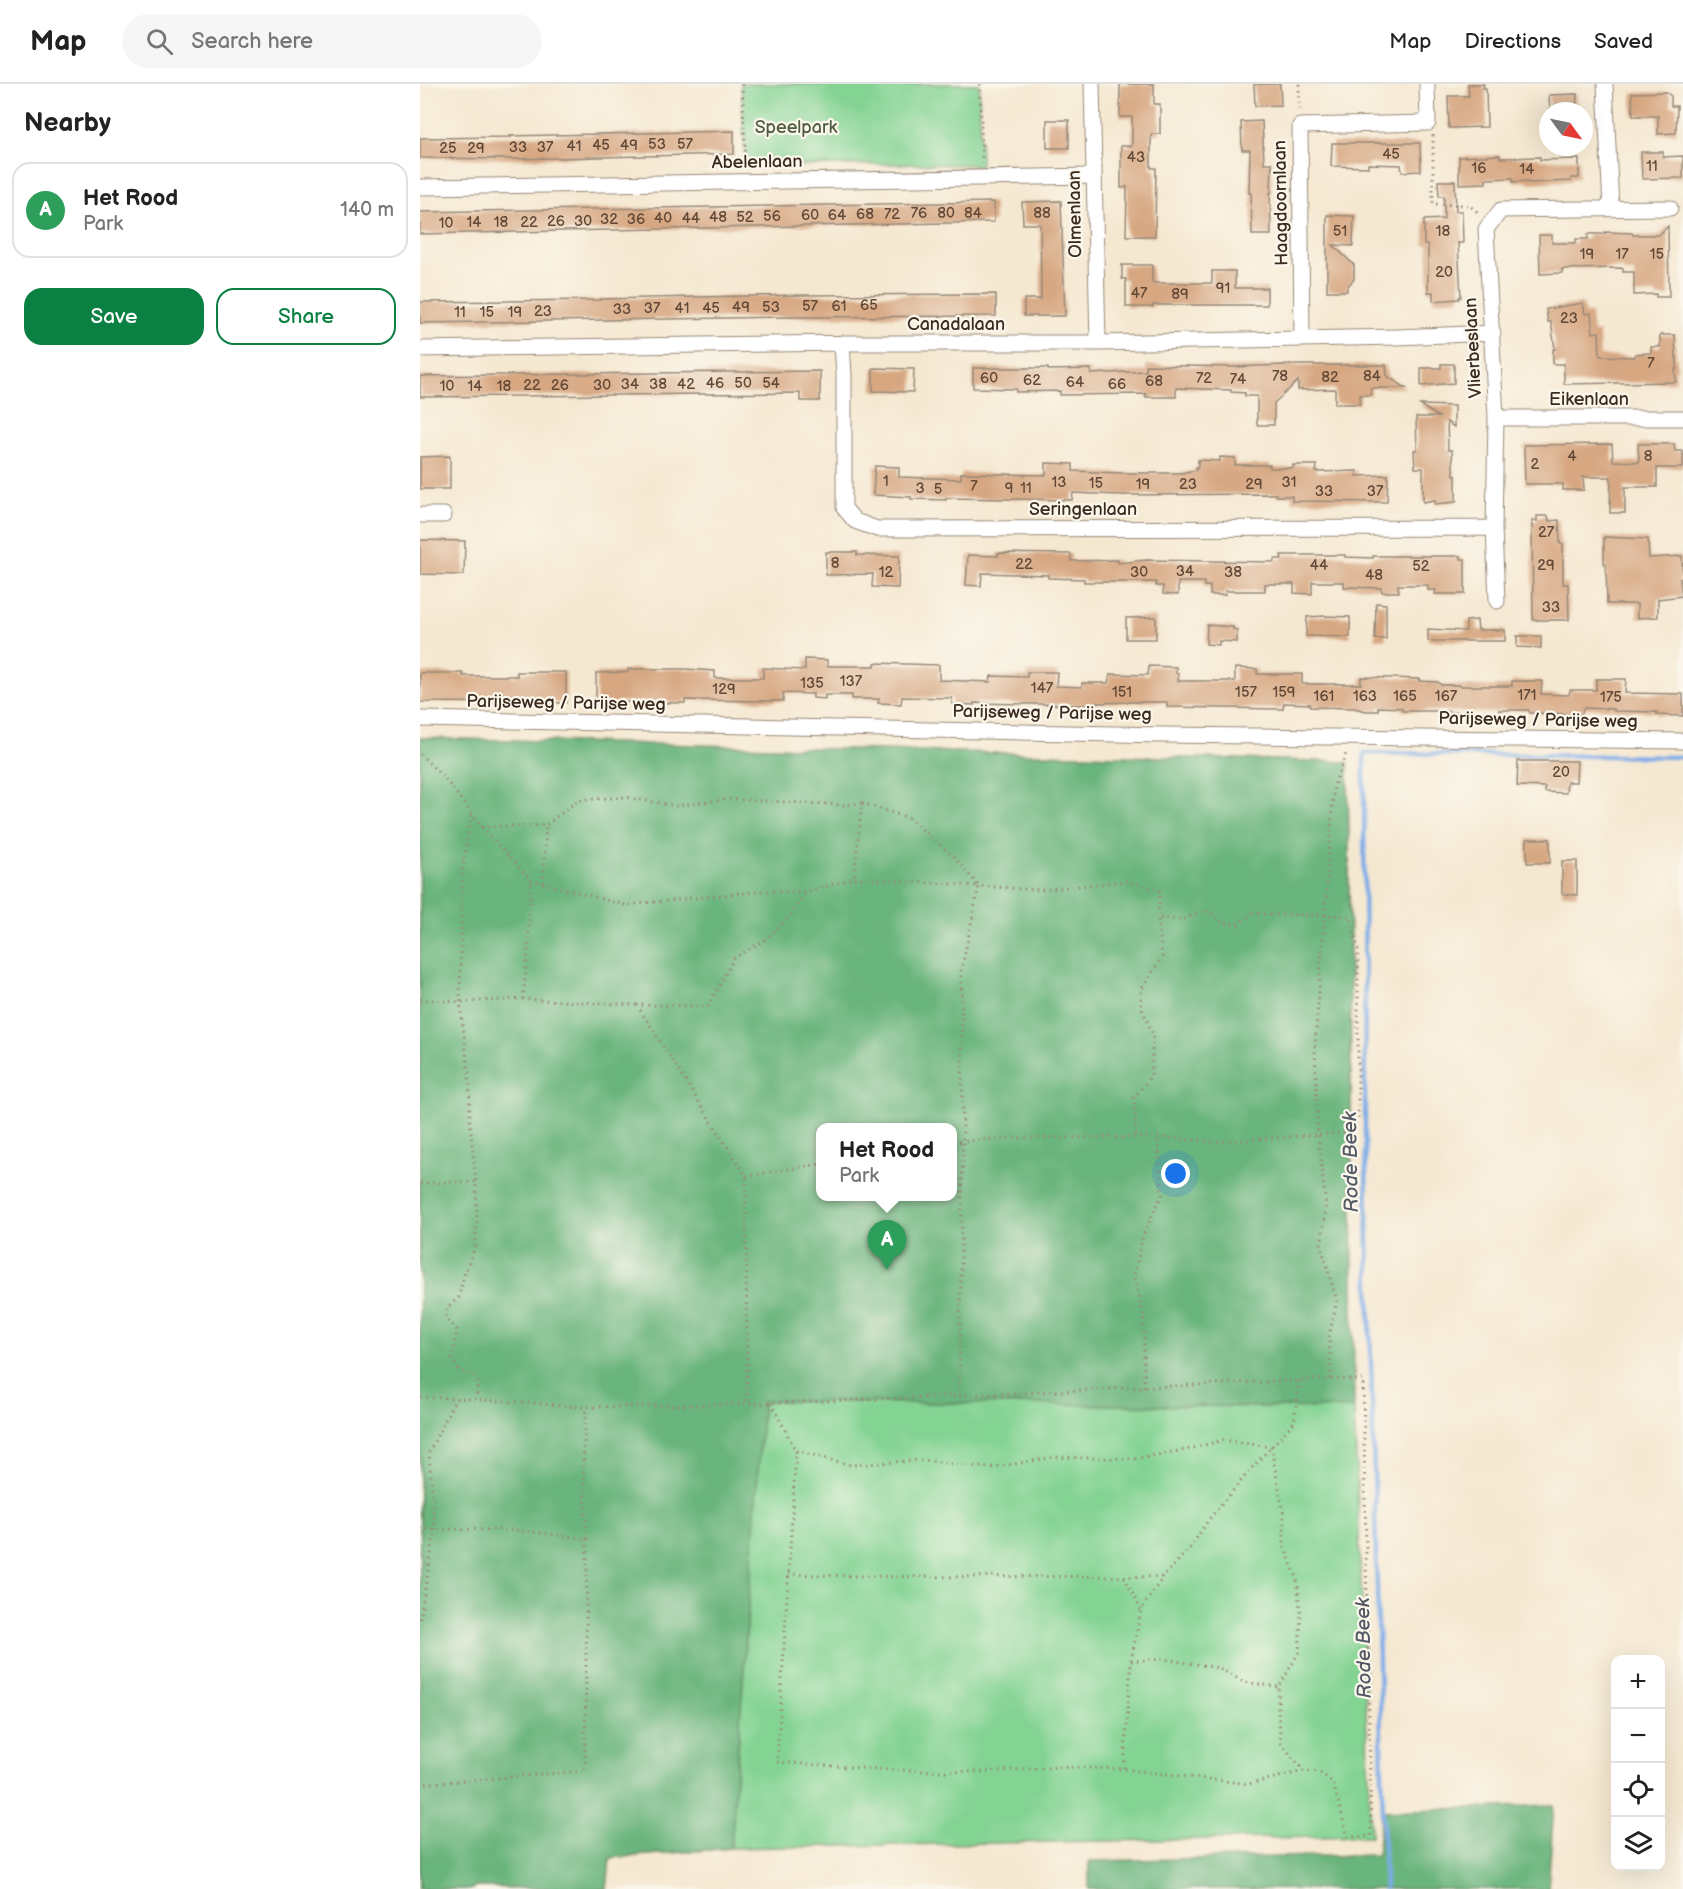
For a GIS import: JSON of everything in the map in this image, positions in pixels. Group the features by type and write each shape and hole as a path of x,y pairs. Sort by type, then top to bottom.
{"street":[{"name":"Olmenlaan","path":"1092,84 1098,343"},
{"path":"1427,84 1428,123"},
{"path":"1605,84 1611,208"},
{"name":"Haagdoornlaan","path":"1302,339 1299,126 1428,123"},
{"name":"Abelenlaan","path":"420,187 1094,176"},
{"path":"1492,222 1501,210 1670,208"},
{"name":"Vlierbeslaan","path":"1492,222 1486,229 1496,418 1494,528 1497,601"},
{"name":"Canadalaan","path":"420,349 842,343 1098,343 1493,333"},
{"name":"Seringenlaan","path":"842,343 844,508 855,521 877,529 1494,528"},
{"name":"Eikenlaan","path":"1496,418 1683,418"},
{"path":"420,515 444,515"},
{"name":"Parijseweg / Parijse weg","path":"420,719 1351,738 1683,741"}],"path":[{"path":"742,84 747,182"},
{"path":"980,84 982,178"},
{"path":"1299,84 1299,126"},
{"path":"1428,123 1432,129 1433,204 1469,205 1492,222"},
{"path":"1331,1379 1329,1336 1337,1301 1321,1246 1326,1208 1318,1134 1315,1046 1334,785 1351,738"},
{"path":"420,754 446,780 482,826 531,880 625,905 763,891 806,892 854,878 1041,890 1127,881 1160,890 1158,918 1162,957 1141,990 1141,1007 1153,1035 1151,1076 1134,1097 1136,1137"},
{"path":"482,826 546,825 578,800 625,797 676,806 728,799 844,805 862,803 909,818 954,857 979,886"},
{"path":"854,878 862,803"},
{"path":"471,813 462,872 460,1002 469,1074 477,1216 475,1247 463,1278 459,1297 447,1308 446,1319 457,1330 452,1359 459,1370 474,1376 478,1383 476,1399"},
{"path":"543,884 546,825"},
{"path":"523,999 531,880"},
{"path":"959,1395 963,1141 961,972 979,886"},
{"path":"420,999 460,1002 523,999 708,1006 734,958 765,940 777,929 806,892"},
{"path":"957,1142 1014,1138 1136,1137 1217,1142 1352,1132 1358,1117 1358,949 1350,916 1287,916 1252,913 1237,925 1222,922 1209,911 1198,912 1184,920 1158,918"},
{"path":"636,1005 746,1176 747,1404"},
{"path":"1144,1387 1144,1318 1134,1275 1143,1235 1162,1195 1158,1137"},
{"path":"746,1176 816,1165"},
{"path":"420,1183 476,1182"},
{"path":"1124,1769 1131,1661 1141,1610 1163,1578 1190,1548 1209,1519 1251,1468 1294,1422 1299,1380"},
{"path":"420,1397 586,1407 747,1404 1299,1380 1363,1380 1371,1836 1348,1837 1333,1783 1319,1772 1304,1771 1249,1784 1124,1769 1059,1767 984,1772 890,1770 777,1762 796,1451 771,1403"},
{"path":"420,1619 435,1530 429,1452 456,1398"},
{"path":"420,1784 585,1771 587,1539 583,1462 586,1407"},
{"path":"796,1451 850,1465 923,1460 989,1468 1056,1457 1134,1459 1190,1449 1223,1440 1271,1447"},
{"path":"1271,1447 1284,1516 1284,1546 1297,1578 1301,1618 1299,1652 1279,1687 1278,1710 1281,1743 1304,1771"},
{"path":"420,1529 515,1530 587,1539"},
{"path":"788,1575 996,1578 1080,1575 1163,1578"},
{"path":"1123,1577 1141,1610"},
{"path":"1131,1661 1164,1659 1219,1668 1244,1682 1279,1687"}],"green space":[{"name":"Speelpark","path":"741,84 979,84 981,165 746,167"},
{"path":"420,738 1348,762 1354,1408 1371,1836 731,1848 610,1858 607,1889 475,1887 471,1889 420,1889"},
{"path":"420,738 1348,762 1354,1408 763,1401 731,1848 610,1858 607,1889 475,1887 471,1889 420,1889"},
{"path":"1554,1805 1548,1889 1089,1889 1089,1861 1377,1855 1382,1811"}],"building":[{"path":"1120,84 1154,84 1154,104 1160,104 1160,134 1151,134 1151,168 1156,168 1155,236 1126,236 1127,187 1121,188 1121,146 1132,146 1132,117 1120,117"},
{"path":"1254,84 1280,84 1281,105 1255,106"},
{"path":"1468,84 1484,84 1483,88 1486,88 1487,127 1449,128 1448,96 1469,96"},
{"path":"1666,92 1671,96 1671,106 1677,106 1676,133 1658,134 1658,116 1633,116 1632,93"},
{"path":"1577,94 1577,102 1549,102 1549,95"},
{"path":"1047,120 1069,120 1069,148 1047,148"},
{"path":"1262,121 1264,163 1272,163 1271,235 1252,235 1251,193 1249,193 1250,150 1242,150 1241,122"},
{"path":"734,131 734,154 511,159 420,158 420,138"},
{"path":"1332,143 1420,143 1421,171 1402,172 1401,165 1331,166"},
{"path":"1641,152 1663,152 1663,157 1683,156 1683,178 1642,179"},
{"path":"1500,155 1500,158 1579,159 1579,178 1571,178 1571,181 1528,183 1528,181 1513,182 1513,178 1486,179 1486,183 1459,184 1459,157"},
{"path":"1438,181 1455,181 1456,211 1462,211 1463,243 1458,243 1461,297 1433,301 1433,292 1428,292 1428,245 1424,245 1424,220 1444,219 1444,196 1439,196"},
{"path":"1061,201 1065,316 1024,316 1024,299 1041,299 1040,224 1023,224 1022,202"},
{"path":"994,202 994,222 420,234 420,212"},
{"path":"1327,215 1354,216 1353,246 1333,245 1354,265 1354,279 1347,287 1347,291 1327,291"},
{"path":"1668,226 1669,297 1656,297 1656,294 1634,295 1634,272 1623,272 1623,268 1562,269 1562,273 1540,274 1539,235 1552,235 1552,243 1576,243 1576,239 1588,239 1588,234 1605,234 1605,232 1659,235"},
{"path":"1122,265 1152,265 1152,283 1212,283 1212,271 1235,271 1235,288 1267,288 1267,305 1126,307 1126,279 1122,279"},
{"path":"996,294 996,316 420,323 420,302"},
{"path":"1583,303 1585,314 1591,313 1593,333 1599,332 1600,356 1635,357 1635,354 1651,353 1651,347 1660,347 1660,335 1675,335 1676,382 1564,384 1564,364 1553,364 1553,349 1555,349 1551,322 1548,322 1546,309"},
{"path":"1441,364 1454,364 1454,383 1421,386 1421,368 1441,368"},
{"path":"1146,365 1232,367 1386,365 1387,376 1406,388 1371,388 1371,395 1360,395 1360,404 1335,404 1335,389 1298,390 1298,381 1274,403 1274,425 1257,425 1257,396 1245,396 1245,393 1231,392 1231,390 1176,388 1176,397 1146,397 1146,394 1060,395 1060,391 1016,392 1016,389 973,388 973,368 1091,369 1091,374 1146,371"},
{"path":"873,368 914,369 913,392 873,391"},
{"path":"820,371 820,401 800,401 800,393 420,397 420,376"},
{"path":"1420,405 1454,406 1454,427 1447,422 1448,450 1452,450 1454,475 1456,475 1456,502 1435,504 1435,500 1423,502 1423,468 1415,468 1416,417 1439,417"},
{"path":"1612,444 1613,461 1639,462 1638,444 1674,444 1675,451 1683,451 1683,468 1657,468 1657,487 1625,487 1625,513 1610,513 1611,477 1583,477 1584,490 1563,490 1563,484 1525,484 1524,445"},
{"path":"450,456 450,489 420,489 420,457"},
{"path":"1220,457 1235,458 1235,465 1270,465 1270,468 1293,468 1293,465 1317,465 1316,472 1357,471 1357,476 1388,475 1387,502 1292,501 1292,496 1276,496 1276,494 1073,493 1072,500 946,498 946,500 873,495 875,466 899,467 899,477 961,479 961,473 1046,475 1046,463 1073,464 1073,471 1181,473 1196,470 1198,460 1220,461"},
{"path":"1537,516 1548,516 1549,521 1559,520 1560,544 1563,544 1563,584 1568,584 1569,620 1533,620 1532,521 1537,521"},
{"path":"1604,537 1648,539 1649,558 1682,556 1683,578 1680,579 1682,596 1658,599 1658,617 1637,618 1637,604 1607,604"},
{"path":"420,540 465,541 464,575 420,574"},
{"path":"826,552 899,556 898,588 872,587 873,574 826,575"},
{"path":"998,553 1071,554 1071,561 1118,560 1118,563 1147,560 1274,562 1274,559 1282,559 1281,555 1345,555 1345,557 1373,558 1373,556 1461,556 1461,559 1465,559 1465,594 1435,594 1436,590 1428,590 1428,585 1398,585 1399,592 1382,592 1381,588 1344,587 1344,582 1312,582 1312,594 1294,593 1294,584 1265,584 1265,591 1225,591 1225,595 1210,595 1210,586 1204,586 1204,582 1178,582 1178,595 1163,594 1163,586 1156,586 1156,582 1084,582 1084,579 1048,578 1048,575 982,573 981,586 966,585 968,555 998,556"},
{"path":"1376,603 1386,604 1386,639 1375,639"},
{"path":"1156,617 1156,639 1126,639 1126,618"},
{"path":"1307,617 1350,617 1350,637 1306,636"},
{"path":"1477,620 1478,630 1505,630 1505,641 1428,641 1428,629 1466,631 1466,621"},
{"path":"1207,625 1233,627 1237,630 1237,642 1219,641 1219,645 1206,644"},
{"path":"1517,636 1541,636 1541,648 1517,647"},
{"path":"805,659 827,660 827,666 875,666 875,663 939,665 939,680 990,682 991,676 1027,677 1027,672 1057,672 1056,686 1082,687 1082,683 1108,683 1110,674 1148,675 1149,666 1176,667 1178,681 1235,681 1235,668 1257,669 1257,674 1302,674 1302,684 1361,684 1361,677 1420,679 1419,681 1459,686 1512,686 1512,681 1542,681 1541,694 1569,695 1570,690 1596,690 1596,679 1626,679 1625,693 1683,694 1683,716 1657,715 1657,712 1583,708 1582,714 1530,713 1529,710 1499,710 1499,713 1402,711 1402,708 1378,707 1378,711 1366,711 1354,708 1310,707 1310,704 1284,703 1283,709 1167,707 1167,702 1088,705 974,703 974,705 952,704 952,698 902,697 901,704 878,703 879,699 852,699 852,695 825,695 825,699 813,698 813,694 783,693 783,701 685,700 685,703 596,704 596,673 628,672 628,669 685,669 715,671 715,678 763,678 763,668 805,670"},
{"path":"517,672 566,672 566,703 420,702 420,673 517,676"},
{"path":"1518,761 1577,761 1576,782 1567,782 1566,793 1545,792 1545,787 1517,786"},
{"path":"1527,839 1550,839 1550,863 1527,863"},
{"path":"1562,861 1577,861 1577,895 1562,894"}],"waterway":[{"name":"Rode Beek","path":"1385,1889 1365,1133 1364,753 1683,757"}],"place":[{"name":"Het Rood","path":"887,1270"}]}
